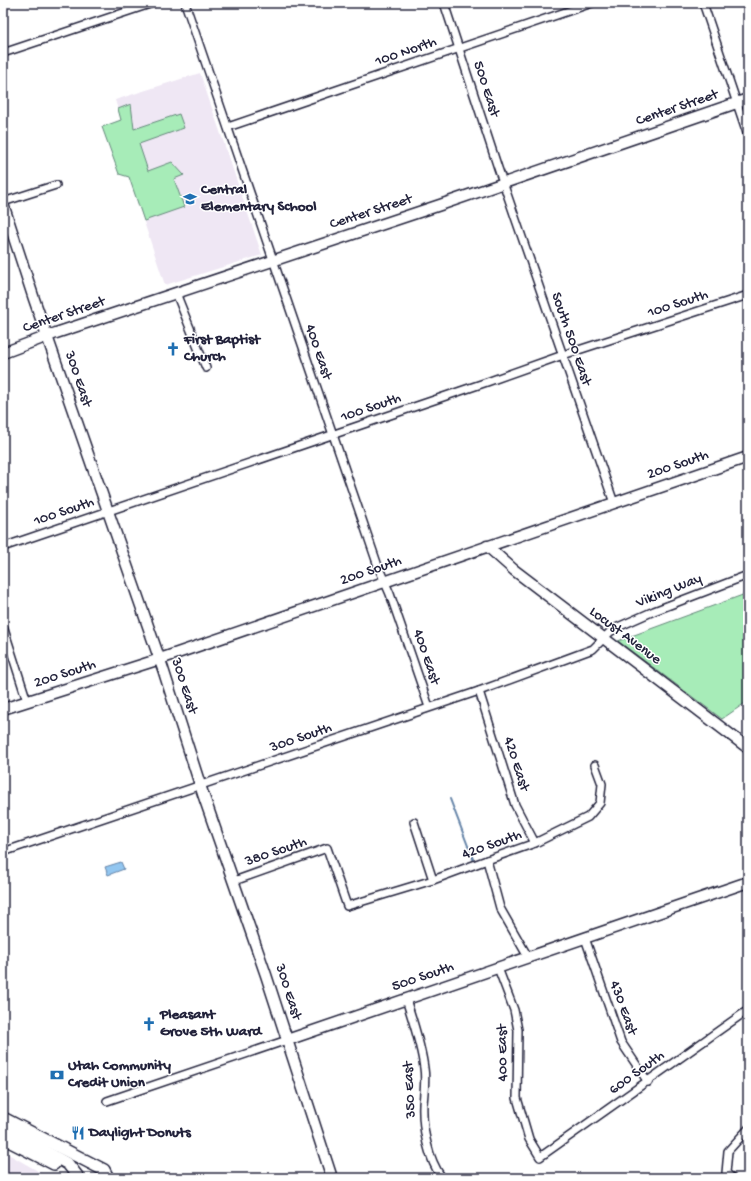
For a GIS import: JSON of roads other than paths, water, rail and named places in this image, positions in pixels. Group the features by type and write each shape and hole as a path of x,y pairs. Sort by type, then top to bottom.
{"main road":[{"path":"4,1120 33,1133 104,1170 108,1178"},
{"path":"4,1120 68,1164 79,1178"},
{"path":"3,1138 79,1178"}],"street":[{"path":"3,53 153,3"},
{"name":"400 East","path":"185,3 332,435 378,566 390,594 429,707"},
{"name":"500 East","path":"444,3 503,183"},
{"name":"100 North","path":"228,127 592,3"},
{"path":"703,3 748,136"},
{"name":"Center Street","path":"3,353 272,260 748,99"},
{"name":"South 500 East","path":"503,183 614,503"},
{"path":"3,203 56,184"},
{"name":"300 East","path":"3,203 160,659 200,786 234,881 332,1178"},
{"path":"176,293 206,368"},
{"name":"100 South","path":"3,547 488,382 563,355 748,295"},
{"name":"200 South","path":"3,709 160,659 748,457"},
{"name":"Locust Avenue","path":"487,546 514,570 748,748"},
{"name":"Viking Way","path":"604,639 618,626 748,575"},
{"path":"3,626 27,701"},
{"name":"300 South","path":"3,852 479,691 593,649 604,639"},
{"name":"420 East","path":"479,691 515,805 535,843"},
{"name":"420 South","path":"347,906 433,880 535,843 588,817 600,803 602,784 595,765"},
{"path":"414,822 433,880"},
{"name":"380 South","path":"234,881 327,848 347,906"},
{"path":"487,860 500,908 528,957"},
{"name":"500 South","path":"107,1101 748,882"},
{"name":"430 East","path":"585,938 621,1042 648,1082"},
{"name":"400 East","path":"498,968 514,1010 518,1030 517,1098 529,1139 540,1157"},
{"name":"350 East","path":"406,999 421,1049 424,1068 425,1090 423,1105 429,1148 435,1169 442,1178"},
{"name":"600 South","path":"540,1157 748,1010"},
{"path":"732,1178 726,1173 728,1151 748,1129"}],"water":[{"path":"121,862 124,869 108,875 105,867"}],"waterway":[{"path":"450,799 473,859"}],"place":[{"name":"Central Elementary School","path":"190,199"},
{"name":"First Baptist Church","path":"173,349"},
{"name":"Pleasant Grove 5th Ward","path":"149,1024"},
{"name":"Utah Community Credit Union","path":"57,1075"},
{"name":"Daylight Donuts","path":"78,1133"}]}
